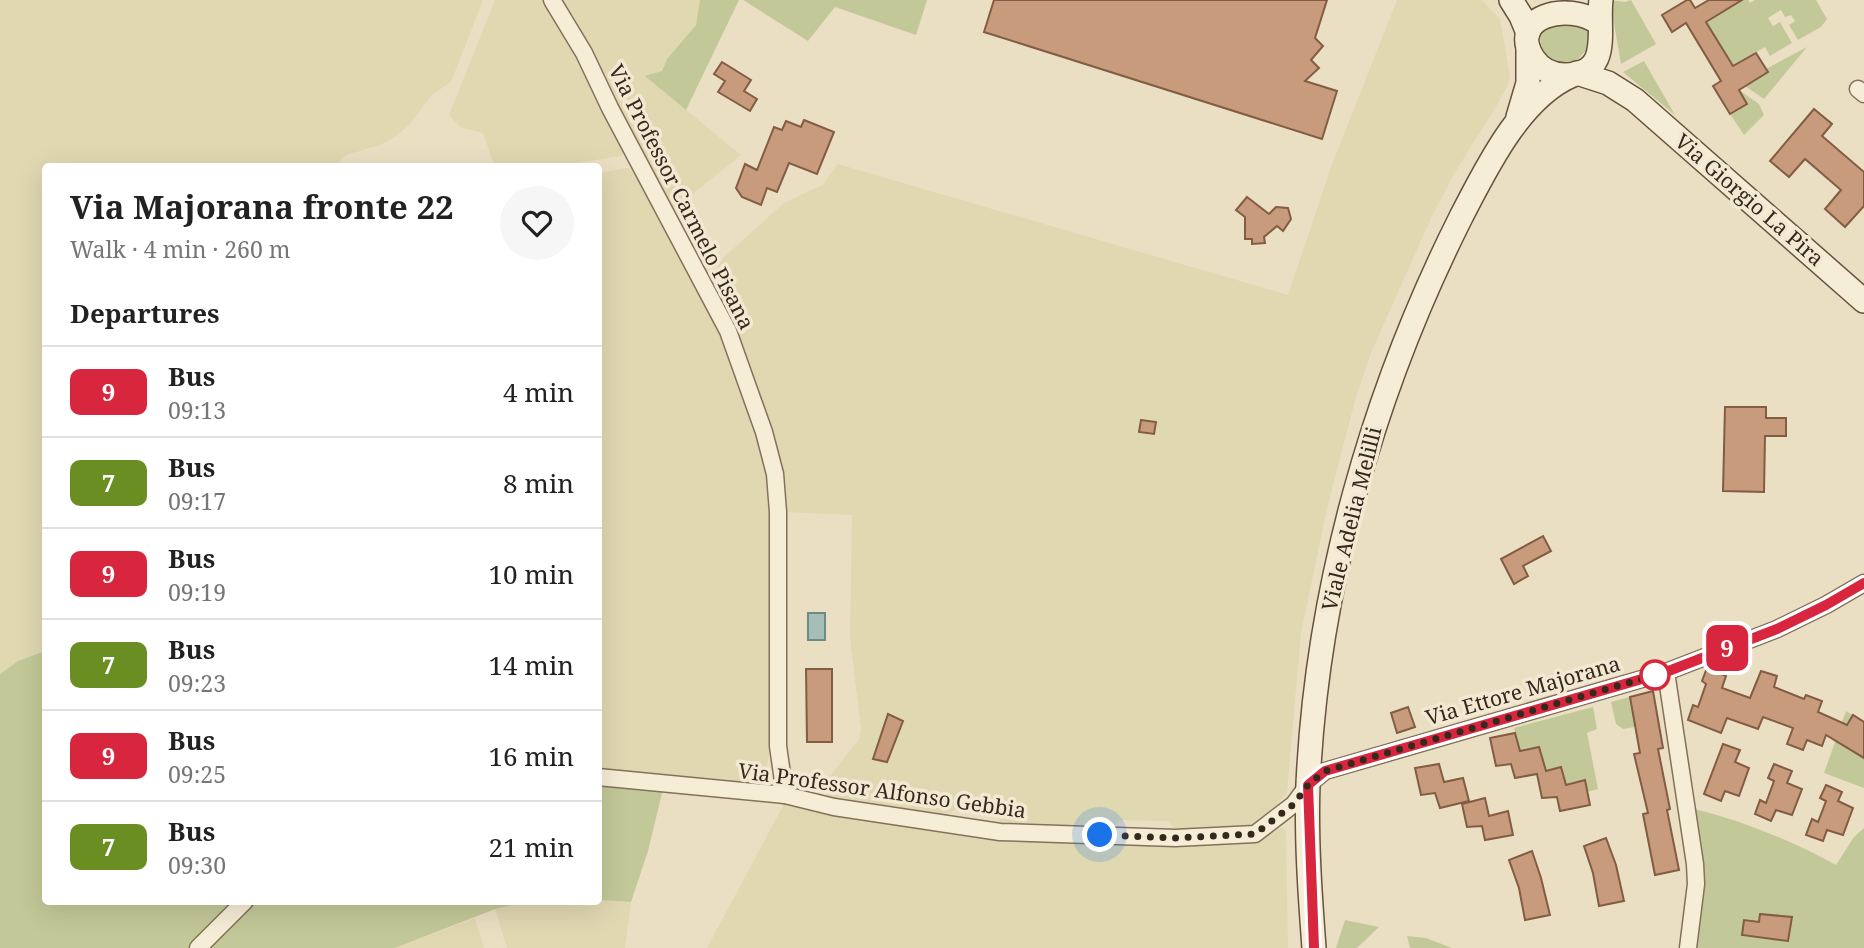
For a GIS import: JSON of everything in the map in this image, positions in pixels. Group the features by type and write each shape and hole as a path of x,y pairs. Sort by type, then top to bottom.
{"street":[{"name":"Via Professor Carmelo Pisana","path":"552,0 584,53 610,108 728,331 764,432 776,486 778,746 785,795"},
{"path":"1511,0 1521,16 1532,56 1539,66 1561,75 1575,74 1608,83 1635,100"},
{"path":"1517,121 1554,85 1586,69 1599,55 1601,0"},
{"path":"1517,121 1528,83 1528,39 1531,22 1537,13 1557,1 1574,2 1593,14 1601,30 1607,59 1635,100"},
{"name":"Via Giorgio La Pira","path":"1635,100 1864,301"},
{"name":"Viale Adelia Melilli","path":"1314,948 1308,785 1320,666 1331,596 1360,479 1402,348 1433,276 1472,197 1517,121"},
{"name":"Via Ettore Majorana","path":"1308,785 1325,771 1666,672 1777,629 1864,583"},
{"path":"1666,672 1695,864 1696,884 1688,948"},
{"name":"Via Professor Alfonso Gebbia","path":"602,777 785,795 834,807 999,832 1175,838 1255,834 1294,804 1308,785"},
{"path":"198,948 241,905"}],"shaded area":[{"path":"0,0 483,0 451,82 433,94 408,126 393,138 380,145 346,155 340,163 42,163 42,652 18,661 0,674"},
{"path":"495,0 544,0 578,53 624,152 621,156 578,163 493,163 483,133 460,127 449,115"},
{"path":"559,0 700,0 696,25 667,59 662,71 646,77 741,155 674,209 616,107 596,59"},
{"path":"1397,0 1482,0 1500,19 1510,77 1507,87 1432,216 1371,353 1356,397 1328,504 1301,633 1287,793 1260,823 1176,831 1168,821 1120,820 1109,830 1003,826 998,818 955,810 941,818 833,799 820,789 859,739 861,729 850,638 852,515 783,512 715,296 715,271 723,258 784,203 822,185 838,164 1288,295 1331,167"},
{"path":"626,168 637,170 719,325 765,455 772,497 772,741 763,785 602,769 602,172"},
{"path":"784,804 976,837 1049,841 1178,844 1263,840 1281,827 1286,831 1288,948 707,948"},
{"path":"602,900 631,902 625,948 507,948 495,909 512,905 602,905"},
{"path":"475,918 484,948 395,948"}],"green space":[{"path":"700,0 739,0 686,110 645,76 662,71 667,59 696,25"},
{"path":"743,0 927,0 916,35 835,7 808,41"},
{"path":"1610,0 1631,0 1656,44 1621,64"},
{"path":"1742,0 1748,0 1750,3 1755,0 1816,0 1827,19 1821,27 1798,40 1789,25 1795,21 1791,15 1785,17 1781,10 1768,18 1773,26 1780,22 1792,43 1770,56 1765,47 1733,66 1706,22"},
{"path":"1552,16 1589,30 1589,47 1577,60 1561,62 1554,60 1544,51 1540,38 1541,29"},
{"path":"1807,47 1764,99 1745,86 1766,69"},
{"path":"1644,61 1675,115 1623,72"},
{"path":"1739,90 1759,104 1764,115 1744,135 1730,114 1747,104"},
{"path":"42,652 42,905 234,905 191,948 0,948 0,674 18,661"},
{"path":"1630,697 1635,727 1623,729 1616,724 1611,702"},
{"path":"1593,707 1597,729 1587,733 1598,789 1587,792 1585,780 1566,785 1561,767 1546,771 1539,747 1520,751 1514,728"},
{"path":"1846,711 1864,722 1864,788 1824,773"},
{"path":"602,783 663,789 648,851 631,902 602,900"},
{"path":"1695,809 1767,832 1836,865 1854,837 1864,828 1864,948 1695,948"},
{"path":"250,905 512,905 495,909 395,948 208,948"},
{"path":"1345,920 1379,927 1357,948 1336,948"},
{"path":"1407,936 1426,938 1452,948 1410,948"}],"water":[{"path":"808,613 825,613 825,640 808,640"}],"building":[{"path":"994,0 1327,0 1315,38 1323,46 1311,60 1319,68 1305,81 1337,91 1322,139 984,32"},
{"path":"1690,0 1695,8 1709,0 1742,0 1706,22 1733,66 1756,53 1768,72 1739,90 1747,104 1730,114 1713,86 1721,81 1686,23 1672,32 1662,15"},
{"path":"722,62 751,80 744,91 757,99 750,111 718,92 725,81 714,74"},
{"path":"1814,109 1832,124 1822,136 1864,172 1864,206 1845,227 1825,209 1841,190 1805,159 1789,177 1770,161"},
{"path":"804,120 834,132 817,174 789,163 777,192 767,188 761,205 742,197 736,188 745,164 757,170 774,127 782,130 786,121 801,127"},
{"path":"1247,197 1269,214 1276,207 1288,208 1291,219 1283,231 1277,226 1264,237 1265,243 1252,244 1252,239 1245,239 1245,217 1236,210"},
{"path":"1725,407 1766,407 1766,418 1786,418 1786,436 1765,436 1764,492 1723,491"},
{"path":"1141,420 1156,422 1154,434 1139,432"},
{"path":"1543,536 1551,551 1523,566 1528,576 1514,584 1501,559"},
{"path":"1707,668 1726,676 1722,688 1750,698 1761,671 1777,676 1774,687 1804,699 1806,695 1822,701 1818,712 1847,725 1853,715 1864,722 1864,758 1826,735 1822,746 1807,740 1803,750 1787,744 1793,728 1763,717 1758,729 1727,718 1721,733 1688,720 1693,705 1698,707 1706,684 1702,681"},
{"path":"806,669 832,669 832,742 807,742"},
{"path":"1653,691 1663,748 1658,749 1679,870 1655,875 1643,814 1648,813 1634,754 1640,753 1630,697"},
{"path":"1408,707 1415,727 1397,733 1391,713"},
{"path":"888,714 903,721 887,762 873,759"},
{"path":"1515,733 1520,751 1539,747 1546,771 1561,767 1566,785 1585,780 1590,805 1560,811 1557,797 1542,798 1537,774 1515,778 1511,764 1496,766 1490,738"},
{"path":"1723,744 1740,750 1735,762 1749,768 1739,796 1725,791 1721,801 1704,794"},
{"path":"1439,764 1444,782 1463,778 1469,801 1440,808 1435,793 1421,795 1415,768"},
{"path":"1774,764 1792,771 1787,783 1802,789 1792,815 1776,810 1771,821 1755,814 1760,800 1766,803 1774,781 1768,778"},
{"path":"1826,785 1842,792 1838,801 1853,808 1843,835 1827,830 1823,841 1806,835 1812,819 1818,822 1826,801 1820,798"},
{"path":"1485,798 1489,816 1508,811 1513,835 1485,840 1482,826 1467,827 1462,804"},
{"path":"1606,838 1616,865 1624,901 1599,906 1593,873 1584,846"},
{"path":"1532,851 1550,915 1525,920 1519,888 1509,860"},
{"path":"1760,914 1792,917 1788,941 1742,935 1744,920 1759,922"}],"bus line":[{"name":"9","path":"1314,948 1308,785 1325,771 1666,672 1777,629 1864,583"}],"route":[{"path":"1100,835 1175,838 1255,834 1294,804 1308,785 1325,771 1655,675"}]}
